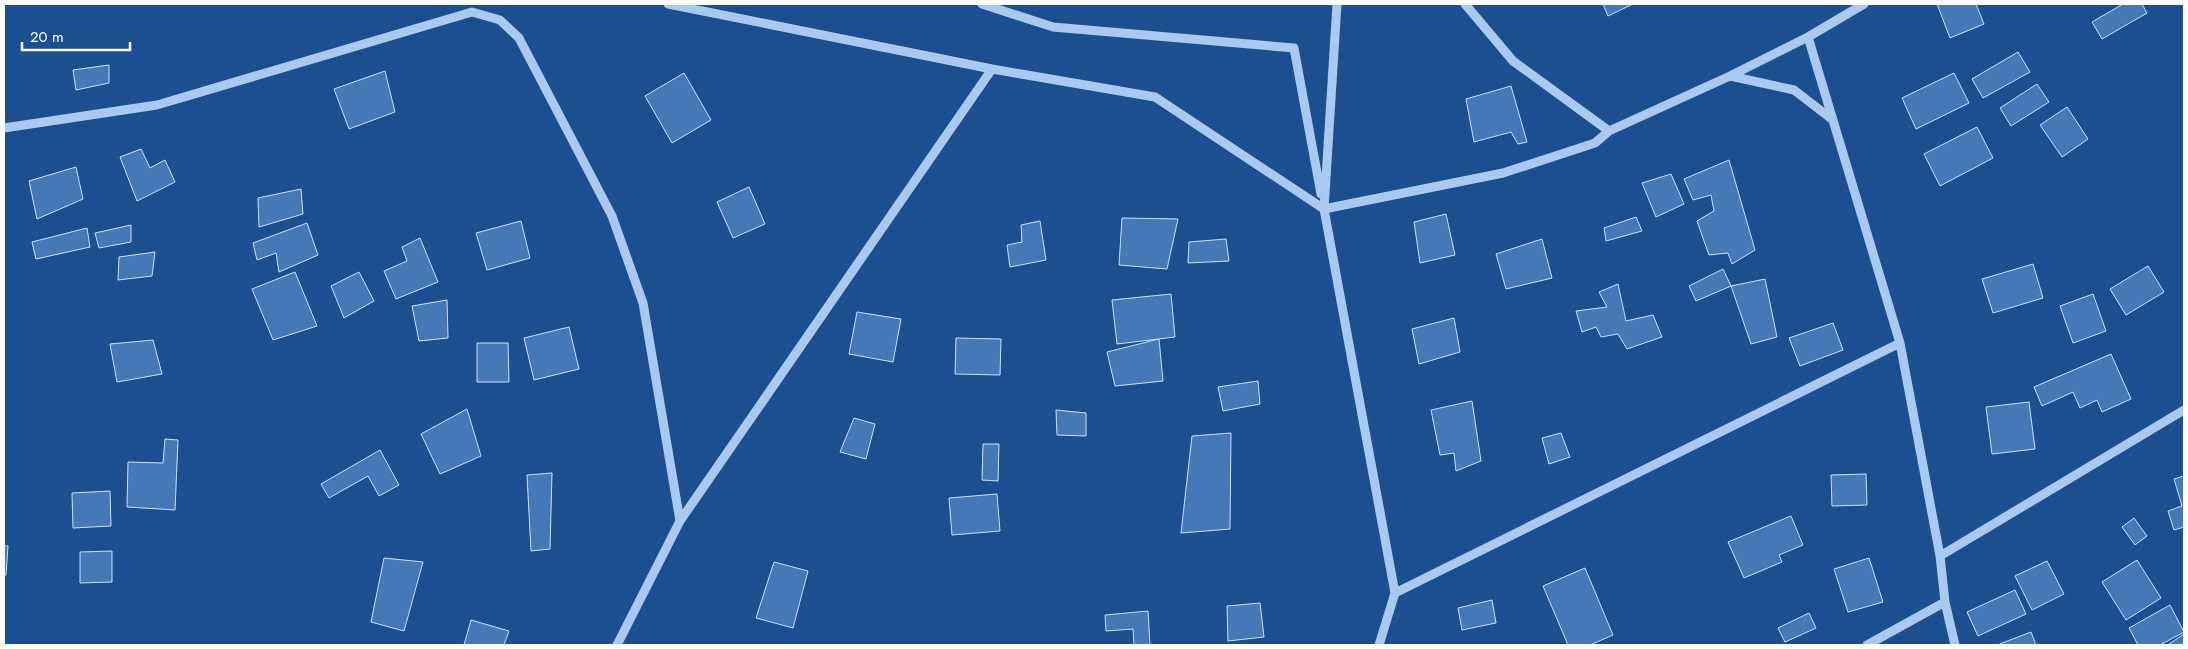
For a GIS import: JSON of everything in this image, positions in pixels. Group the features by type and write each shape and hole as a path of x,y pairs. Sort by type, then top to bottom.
{"street":[{"path":"668,4 992,69 1155,97 1324,209 1502,173 1595,143 1609,131 1730,76 1808,37 1864,4"},
{"path":"982,4 1053,27 1294,48 1395,593 1379,645"},
{"path":"1324,209 1337,4"},
{"path":"1464,4 1513,61 1609,131"},
{"path":"4,128 157,105 472,12 500,20 518,38 612,216 643,303 680,521"},
{"path":"1808,37 1900,344 1940,556 1945,602 1955,645"},
{"path":"617,645 680,521 992,69"},
{"path":"1730,76 1794,90 1833,120"},
{"path":"1395,593 1900,344"},
{"path":"1940,556 2184,410"},
{"path":"1867,645 1945,602"}],"building":[{"path":"1603,4 1633,4 1608,16"},
{"path":"1937,4 1976,4 1984,24 1950,38"},
{"path":"2123,4 2142,4 2147,13 2102,39 2092,22"},
{"path":"2018,52 2030,72 1983,98 1972,79"},
{"path":"109,65 109,83 76,90 73,70"},
{"path":"385,71 395,112 349,129 334,89"},
{"path":"684,73 711,120 672,143 645,96"},
{"path":"1954,73 1969,103 1916,129 1902,98"},
{"path":"2037,84 2049,102 2011,126 2000,108"},
{"path":"1511,86 1527,142 1518,144 1511,132 1474,142 1466,99"},
{"path":"2067,107 2088,139 2062,157 2040,125"},
{"path":"1977,127 1993,158 1940,186 1924,154"},
{"path":"141,149 150,168 165,160 175,182 137,201 120,157"},
{"path":"1729,160 1755,250 1732,264 1728,253 1709,255 1697,221 1714,211 1711,195 1693,200 1684,179"},
{"path":"76,167 83,199 37,219 29,181"},
{"path":"1671,174 1684,204 1656,217 1642,183"},
{"path":"749,187 765,224 733,238 717,202"},
{"path":"301,189 303,214 259,227 258,198"},
{"path":"1446,214 1455,255 1420,263 1414,222"},
{"path":"1636,217 1642,231 1606,241 1604,228"},
{"path":"1122,218 1178,219 1167,269 1119,265"},
{"path":"521,221 530,258 487,270 476,233"},
{"path":"1040,221 1046,260 1010,267 1007,245 1022,242 1021,225"},
{"path":"307,223 318,255 279,272 276,253 257,260 253,243"},
{"path":"131,225 131,242 99,248 95,233"},
{"path":"87,228 90,247 36,259 32,242"},
{"path":"420,238 438,282 396,299 384,271 407,261 402,247"},
{"path":"1226,239 1229,261 1188,263 1189,242"},
{"path":"1542,239 1552,278 1506,289 1496,254"},
{"path":"155,252 152,276 118,280 119,257"},
{"path":"2033,264 2043,298 1993,313 1982,279"},
{"path":"2148,266 2164,292 2126,315 2110,289"},
{"path":"1723,269 1731,286 1696,301 1689,286"},
{"path":"295,272 317,326 273,340 252,289"},
{"path":"359,272 374,301 344,318 331,286"},
{"path":"1765,279 1777,337 1751,344 1731,286"},
{"path":"1618,284 1626,321 1653,315 1662,337 1627,349 1618,334 1601,337 1596,327 1582,332 1576,311 1607,307 1599,292"},
{"path":"1171,294 1175,337 1117,344 1112,300"},
{"path":"2093,294 2106,331 2073,343 2060,306"},
{"path":"447,300 448,338 419,341 412,306"},
{"path":"857,312 901,319 893,362 849,354"},
{"path":"1454,318 1460,352 1419,364 1412,329"},
{"path":"1833,323 1843,350 1800,366 1789,338"},
{"path":"569,327 579,369 534,380 524,338"},
{"path":"956,338 1001,339 1000,375 955,374"},
{"path":"1159,339 1163,381 1115,386 1107,352"},
{"path":"153,340 162,374 117,382 110,344"},
{"path":"477,343 508,343 509,382 477,382"},
{"path":"2111,354 2131,399 2102,412 2097,400 2080,408 2073,392 2042,406 2034,387"},
{"path":"1258,381 1260,404 1223,411 1218,387"},
{"path":"1472,401 1481,461 1456,471 1454,453 1440,455 1431,410"},
{"path":"2029,402 2035,449 1992,454 1986,407"},
{"path":"467,409 481,456 440,474 421,434"},
{"path":"1056,410 1086,413 1086,436 1057,435"},
{"path":"854,418 875,424 866,459 840,452"},
{"path":"1231,433 1230,529 1181,533 1192,436"},
{"path":"1561,433 1570,457 1549,464 1542,438"},
{"path":"165,439 178,440 175,510 127,507 128,462 163,463"},
{"path":"983,444 999,444 998,481 982,480"},
{"path":"380,450 399,485 379,496 368,476 329,498 321,484"},
{"path":"552,473 550,549 531,551 527,475"},
{"path":"1866,474 1867,505 1832,506 1831,475"},
{"path":"2184,476 2184,527 2174,530 2168,511 2182,506 2174,479"},
{"path":"110,491 111,526 73,528 72,493"},
{"path":"997,494 1000,531 952,535 949,498"},
{"path":"1791,516 1803,545 1779,555 1782,562 1744,578 1728,542"},
{"path":"2134,518 2147,536 2135,545 2122,527"},
{"path":"4,546 8,546 6,575 4,575"},
{"path":"112,551 112,582 80,583 80,552"},
{"path":"384,558 423,562 404,631 371,622"},
{"path":"1869,558 1883,602 1848,612 1834,569"},
{"path":"2137,560 2161,598 2126,620 2102,582"},
{"path":"2047,561 2064,594 2032,610 2015,576"},
{"path":"774,562 808,571 793,628 756,618"},
{"path":"1585,568 1613,635 1590,645 1568,645 1543,586"},
{"path":"2015,590 2026,614 1978,636 1967,612"},
{"path":"1492,600 1496,623 1462,630 1458,608"},
{"path":"1260,603 1264,637 1228,641 1227,606"},
{"path":"2170,605 2184,632 2160,645 2138,645 2129,628"},
{"path":"1148,611 1150,645 1134,645 1133,629 1106,631 1105,615"},
{"path":"1809,613 1816,628 1785,642 1778,628"},
{"path":"471,620 509,631 504,645 464,645"},
{"path":"2031,632 2036,645 1997,645"},
{"path":"2184,634 2184,645 2169,644"}]}
